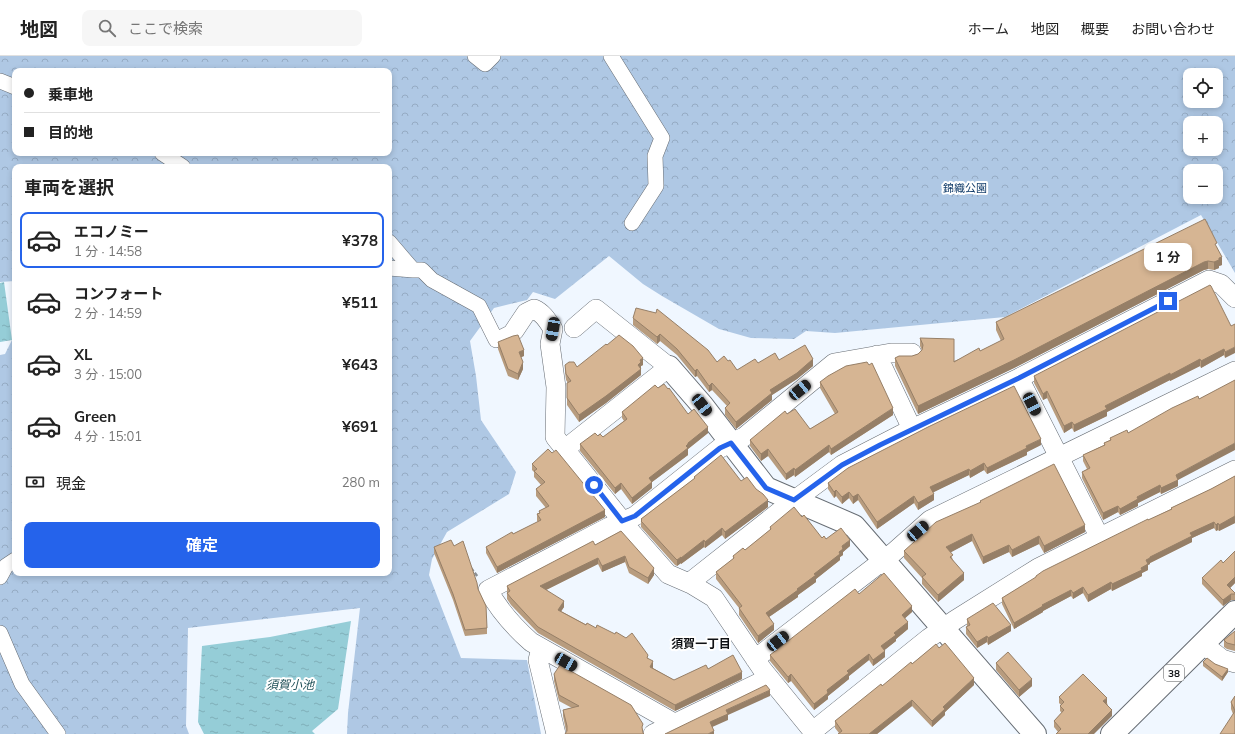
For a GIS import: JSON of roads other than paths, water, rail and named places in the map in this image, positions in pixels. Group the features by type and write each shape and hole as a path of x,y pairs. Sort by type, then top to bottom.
{"street":[{"path":"475,56 485,64 493,56"},
{"path":"611,56 662,138 655,156 656,186 632,223"},
{"path":"0,81 12,86"},
{"path":"166,156 178,164"},
{"path":"392,246 412,270"},
{"path":"392,268 422,270 432,280 479,306 496,340 514,331 526,313 534,309 541,312 553,329 550,344 556,387 555,437 622,521 668,574 689,583 714,598 769,678 814,733 942,628 1038,568 1235,470"},
{"path":"689,583 794,500 842,465 912,429 1019,378 1209,280 1222,284 1235,298"},
{"path":"574,328 596,309 669,367 702,405 766,488 854,526 882,560 1036,734"},
{"path":"674,723 531,642 517,629 495,603 488,590 622,521 635,516 720,448 744,437 834,362 891,353 912,353"},
{"path":"877,356 912,429"},
{"path":"565,449 669,367"},
{"path":"755,659 882,560 930,520 1235,371"},
{"path":"1019,378 1100,538"},
{"path":"0,576 6,566 12,562"},
{"name":"38","path":"1112,734 1235,612"},
{"path":"0,633 22,684 58,734"},
{"path":"1203,644 1222,659 1235,663"},
{"path":"541,648 538,660 556,734"},
{"path":"653,734 769,678"}],"water":[{"path":"4,282 12,340 0,342 0,283"},
{"name":"須賀小池","path":"351,621 338,709 312,731 315,734 204,734 198,722 202,646 270,637"}],"district":[{"name":"須賀一丁目","path":"701,643"}],"park label":[{"name":"錦織公園","path":"965,188"}]}
